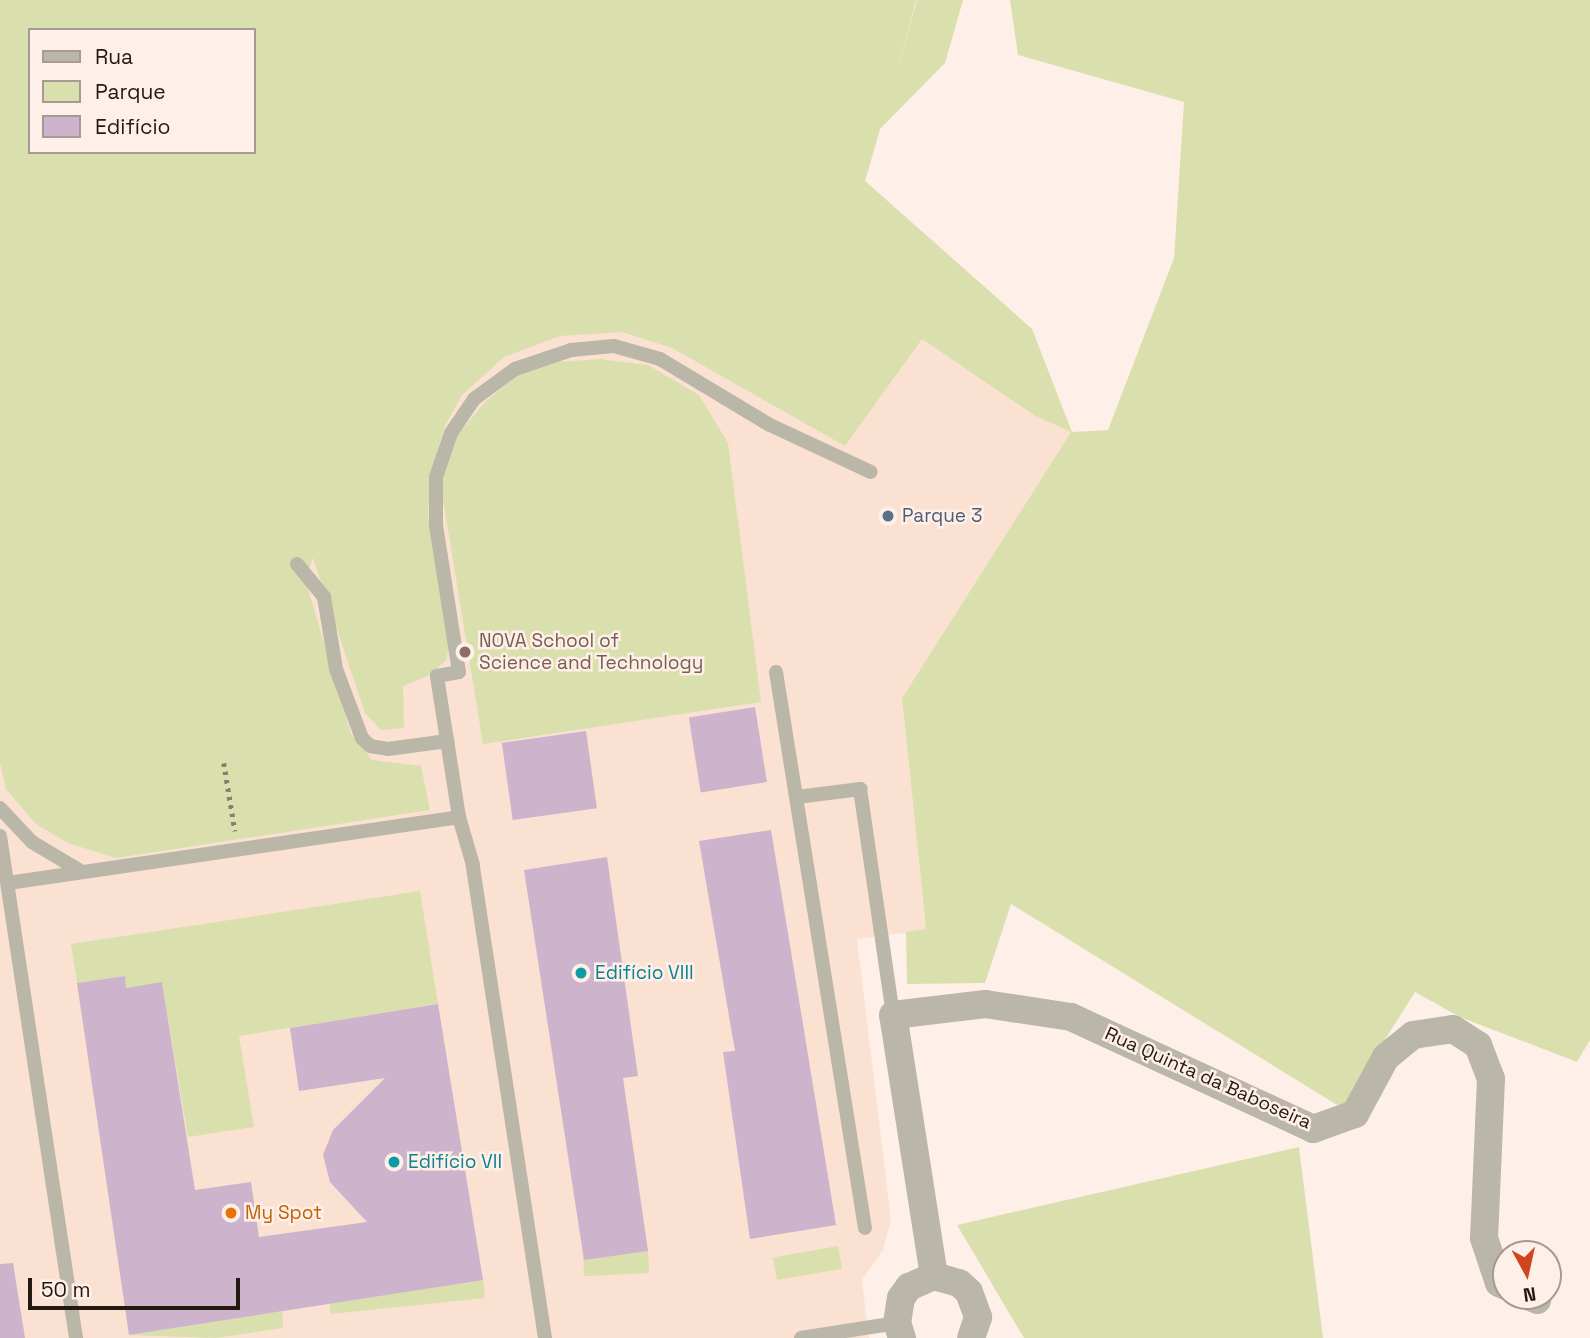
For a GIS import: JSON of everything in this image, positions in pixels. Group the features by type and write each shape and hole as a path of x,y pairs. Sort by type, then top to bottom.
{"street":[{"name":"Rua Quinta da Baboseira","path":"893,1015 985,1004 1071,1017 1313,1129 1355,1114 1386,1057 1413,1035 1453,1029 1478,1045 1491,1079 1483,1238 1492,1263"},
{"path":"893,1015 934,1276"},
{"path":"899,1331 897,1310 909,1287 934,1276 959,1283 969,1292 978,1317 971,1338"}],"lane":[{"path":"545,1338 473,865 459,817 437,676 459,672 436,525 436,477 451,433 474,399 515,369 571,350 614,346 660,359 770,425 871,472"},
{"path":"297,564 324,597 336,669 362,738 370,746 387,749 447,741"},
{"path":"776,672 865,1228"},
{"path":"797,797 860,789 893,1015"},
{"path":"0,808 32,842 82,872"},
{"path":"8,883 459,817"},
{"path":"0,836 76,1338"},
{"path":"801,1338 899,1331"}],"path":[{"path":"224,763 238,849"}],"shaded area":[{"name":"NOVA School of Science and Technology","path":"0,0 917,0 865,181 1032,329 1071,432 902,698 926,930 857,939 891,1220 883,1250 862,1280 869,1338 0,1338"}],"green space":[{"path":"0,0 916,0 897,71 917,0 963,0 945,63 880,129 865,181 1032,329 1072,432 1108,430 1174,258 1184,102 1018,55 1010,0 1590,0 1590,1040 1577,1062 1460,1017 1415,992 1342,1108 1011,904 985,983 907,984 906,932 926,929 902,698 1071,432 1034,415 922,339 845,446 672,348 622,332 560,336 504,357 462,395 445,426 432,469 428,514 449,647 446,660 430,675 403,686 404,728 381,730 365,713 313,558 305,579 351,734 372,760 421,766 430,810 116,858 68,843 36,824 6,789 0,763"},
{"path":"600,359 648,365 699,395 728,443 761,702 483,744 442,493 446,449 485,402 519,374 557,362"},
{"path":"420,891 438,1004 239,1036 254,1127 188,1137 162,983 126,988 125,976 77,983 71,944"},
{"path":"1299,1147 1323,1338 1024,1338 957,1225"},
{"path":"838,1246 842,1269 777,1280 773,1257"},
{"path":"648,1251 649,1273 584,1276 583,1254"},
{"path":"483,1280 485,1298 331,1314 329,1296"},
{"path":"282,1311 283,1328 216,1338 129,1335"}],"building":[{"path":"755,707 767,782 701,793 689,717"},
{"path":"586,731 597,808 513,820 502,743"},
{"path":"771,830 836,1225 750,1239 723,1052 735,1051 699,841"},
{"name":"Edifício VIII","path":"607,857 638,1076 623,1078 648,1251 584,1260 524,870"},
{"name":"Edifício VII","path":"125,976 126,988 162,982 195,1190 251,1182 259,1237 367,1222 330,1182 323,1155 333,1130 385,1078 299,1091 290,1028 438,1004 483,1280 129,1335 77,983"},
{"path":"13,1263 25,1338 0,1338 0,1264"}],"place":[{"name":"Parque 3","path":"888,516"},
{"name":"NOVA School of Science and Technology","path":"465,652"},
{"name":"Edifício VIII","path":"581,973"},
{"name":"Edifício VII","path":"394,1162"},
{"name":"My Spot","path":"231,1213"}]}
